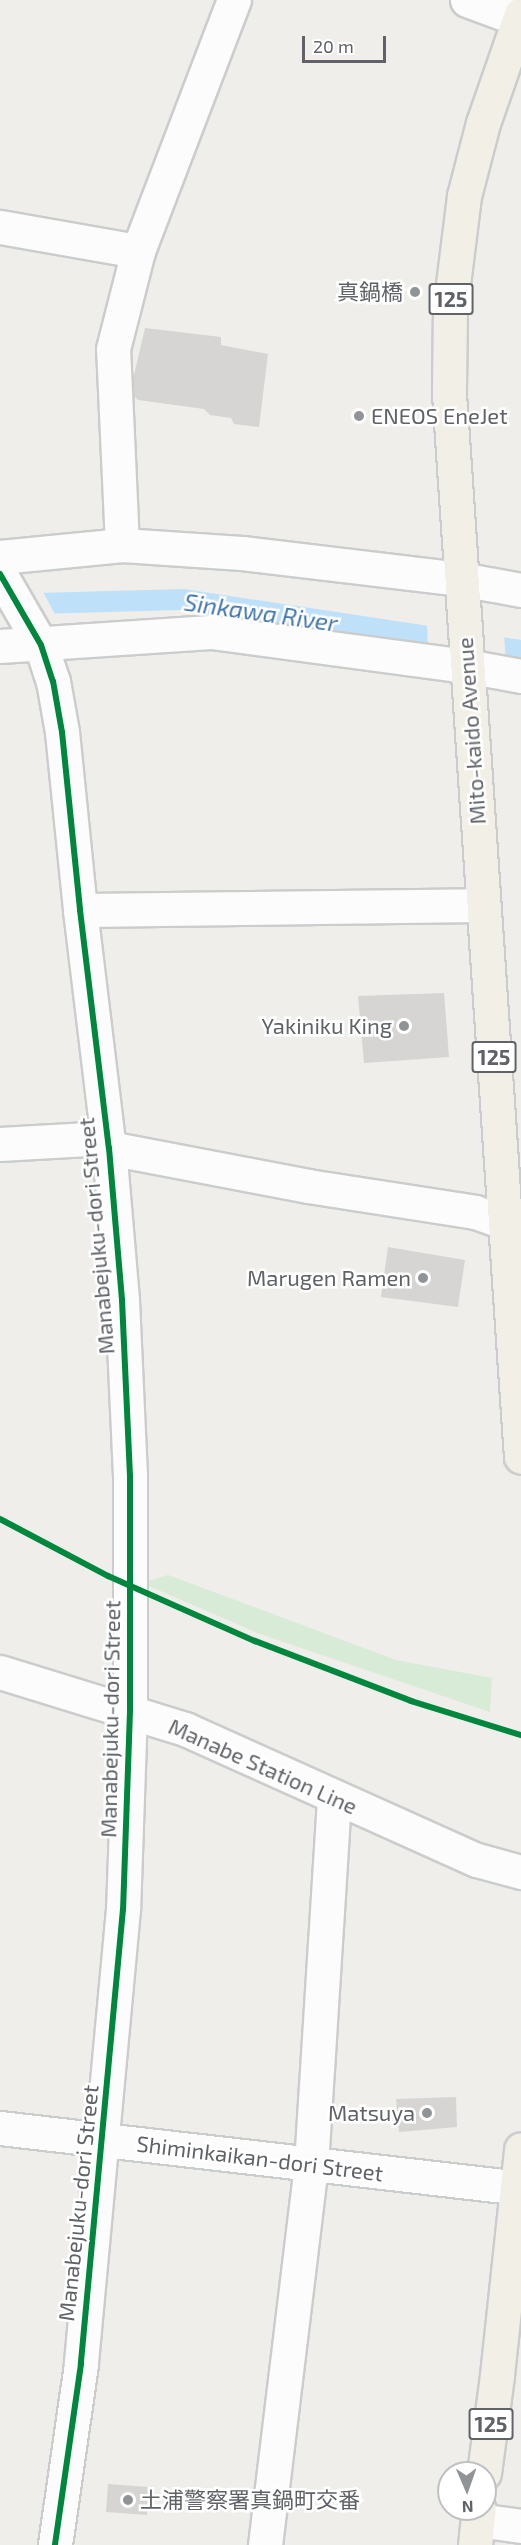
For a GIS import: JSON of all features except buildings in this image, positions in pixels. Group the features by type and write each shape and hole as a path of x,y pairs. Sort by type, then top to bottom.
{"highway":[{"name":"Mito-kaido Avenue","path":"520,17 483,123 464,196 455,250 450,308 449,393 483,905 514,1225 521,1457"},
{"name":"125","path":"485,2461 519,2187 521,2149"}],"street":[{"path":"122,545 112,349 138,251 234,0"},
{"path":"467,0 520,17"},
{"path":"0,227 138,251"},
{"path":"0,557 122,545 242,553 461,587 521,590"},
{"name":"Manabejuku-dori Street","path":"0,574 34,633 53,681 62,732 80,910 109,1148 122,1300 130,1476 130,1711 123,1909 81,2364 55,2545"},
{"path":"0,646 34,633 211,632 466,662 521,676"},
{"path":"80,910 483,905"},
{"path":"0,1144 88,1139 109,1148 308,1186 475,1212 514,1225"},
{"name":"Manabe Station Line","path":"0,1672 185,1729 477,1860 521,1872"},
{"path":"265,2545 311,2165 334,1797"},
{"name":"Shiminkaikan-dori Street","path":"0,2128 519,2187"},
{"path":"477,2525 521,2526"}],"green space":[{"path":"168,1575 396,1660 492,1678 490,1712 260,1634 142,1583"}],"water":[{"name":"Sinkawa River","path":"184,589 521,640 521,662 181,610 0,615 0,594"}],"pier":[{"path":"42,590 56,616 0,618 0,591"},
{"path":"427,624 504,634 506,662 428,652"}],"cycle path":[{"path":"0,574 41,645 53,681 62,732 80,910 109,1148 122,1300 130,1476 130,1711 123,1909 81,2364 55,2545"},
{"path":"0,1519 108,1576 255,1641 411,1701 521,1735"}],"place":[{"name":"真鍋橋","path":"415,292"},
{"name":"ENEOS EneJet","path":"359,416"},
{"name":"Yakiniku King","path":"404,1026"},
{"name":"Marugen Ramen","path":"423,1278"},
{"name":"Matsuya","path":"427,2113"},
{"name":"土浦警察署真鍋町交番","path":"128,2500"}]}
